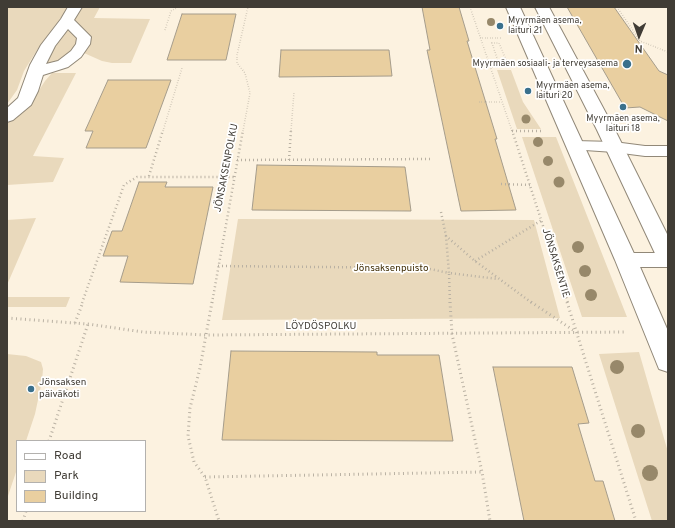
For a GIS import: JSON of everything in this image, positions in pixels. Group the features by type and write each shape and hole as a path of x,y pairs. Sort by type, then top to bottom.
{"main road":[{"path":"7,116 25,101 48,45 75,7"},
{"path":"513,7 626,260 668,360"},
{"path":"542,7 614,147 668,259"},
{"path":"36,72 63,64 76,54 83,44 84,38 67,20"}],"lane":[{"path":"575,146 614,147 645,151 668,151"},
{"path":"626,260 668,259"}],"path":[{"path":"165,30 171,11 178,7"},
{"name":"JÖNSAKSENPOLKU","path":"219,521 205,477 194,462 188,436 190,408 200,368 250,93 245,73 237,63 237,55 248,7"},
{"name":"JÖNSAKSENTIE","path":"470,7 542,220 636,521"},
{"path":"617,7 640,41 668,52"},
{"path":"480,38 506,38"},
{"path":"490,66 500,66 492,43 499,43 509,67 518,67"},
{"path":"149,176 182,68"},
{"path":"289,160 294,92"},
{"path":"479,102 501,102"},
{"path":"512,131 543,131"},
{"path":"237,160 432,159"},
{"path":"75,323 124,185 137,177 149,176 234,177"},
{"path":"501,184 530,185"},
{"path":"441,212 446,236 452,334 482,472 490,521"},
{"path":"475,260 542,220"},
{"path":"446,236 499,279 577,333"},
{"path":"218,266 425,268 449,273 499,279"},
{"name":"LÖYDÖSPOLKU","path":"7,318 88,324 142,332 206,335 628,332"},
{"path":"49,440 88,324"},
{"path":"205,477 482,472"}],"green space":[{"path":"7,7 69,7 37,50 24,71 17,90 7,104"},
{"path":"79,7 100,7 94,18 150,19 131,63 112,63 102,61 84,53 88,41 87,33 72,20"},
{"path":"66,24 80,38 71,53 59,61 43,68"},
{"path":"497,70 511,70 523,102 541,129 517,129"},
{"path":"52,73 76,73 33,156 64,158 53,182 7,185 7,124 34,98"},
{"path":"522,137 556,137 627,317 582,317"},
{"path":"36,218 7,285 7,220"},
{"name":"Jönsaksenpuisto","path":"238,219 534,220 560,318 222,320"},
{"path":"7,297 70,297 66,307 7,307"},
{"path":"639,352 668,452 668,521 652,521 599,354"},
{"path":"7,354 26,356 41,362 43,369 35,414 26,440 16,440 16,472 7,499"}],"building":[{"path":"422,7 459,7 469,41 467,41 497,139 495,139 516,210 461,211 427,50 430,50"},
{"name":"Myyrmäen sosiaali- ja terveysasema","path":"567,7 614,7 659,71 668,75 668,121 640,107 625,108"},
{"path":"182,14 236,14 226,60 167,60"},
{"path":"281,50 389,50 392,76 279,77"},
{"path":"108,80 171,80 146,148 86,148 93,131 85,131"},
{"path":"257,165 405,167 411,211 252,210"},
{"path":"139,182 167,182 165,187 213,187 193,284 120,282 128,256 103,256 112,231 122,231"},
{"path":"231,351 377,352 377,355 439,355 453,441 222,440"},
{"path":"493,367 572,367 589,423 578,424 595,481 603,481 615,521 524,521"}],"place":[{"name":"Myyrmäen asema, laituri 21","path":"500,26"},
{"name":"Myyrmäen sosiaali- ja terveysasema","path":"627,64"},
{"name":"Myyrmäen asema, laituri 20","path":"528,91"},
{"name":"Myyrmäen asema, laituri 18","path":"623,107"},
{"name":"Jönsaksen päiväkoti","path":"31,389"}]}
